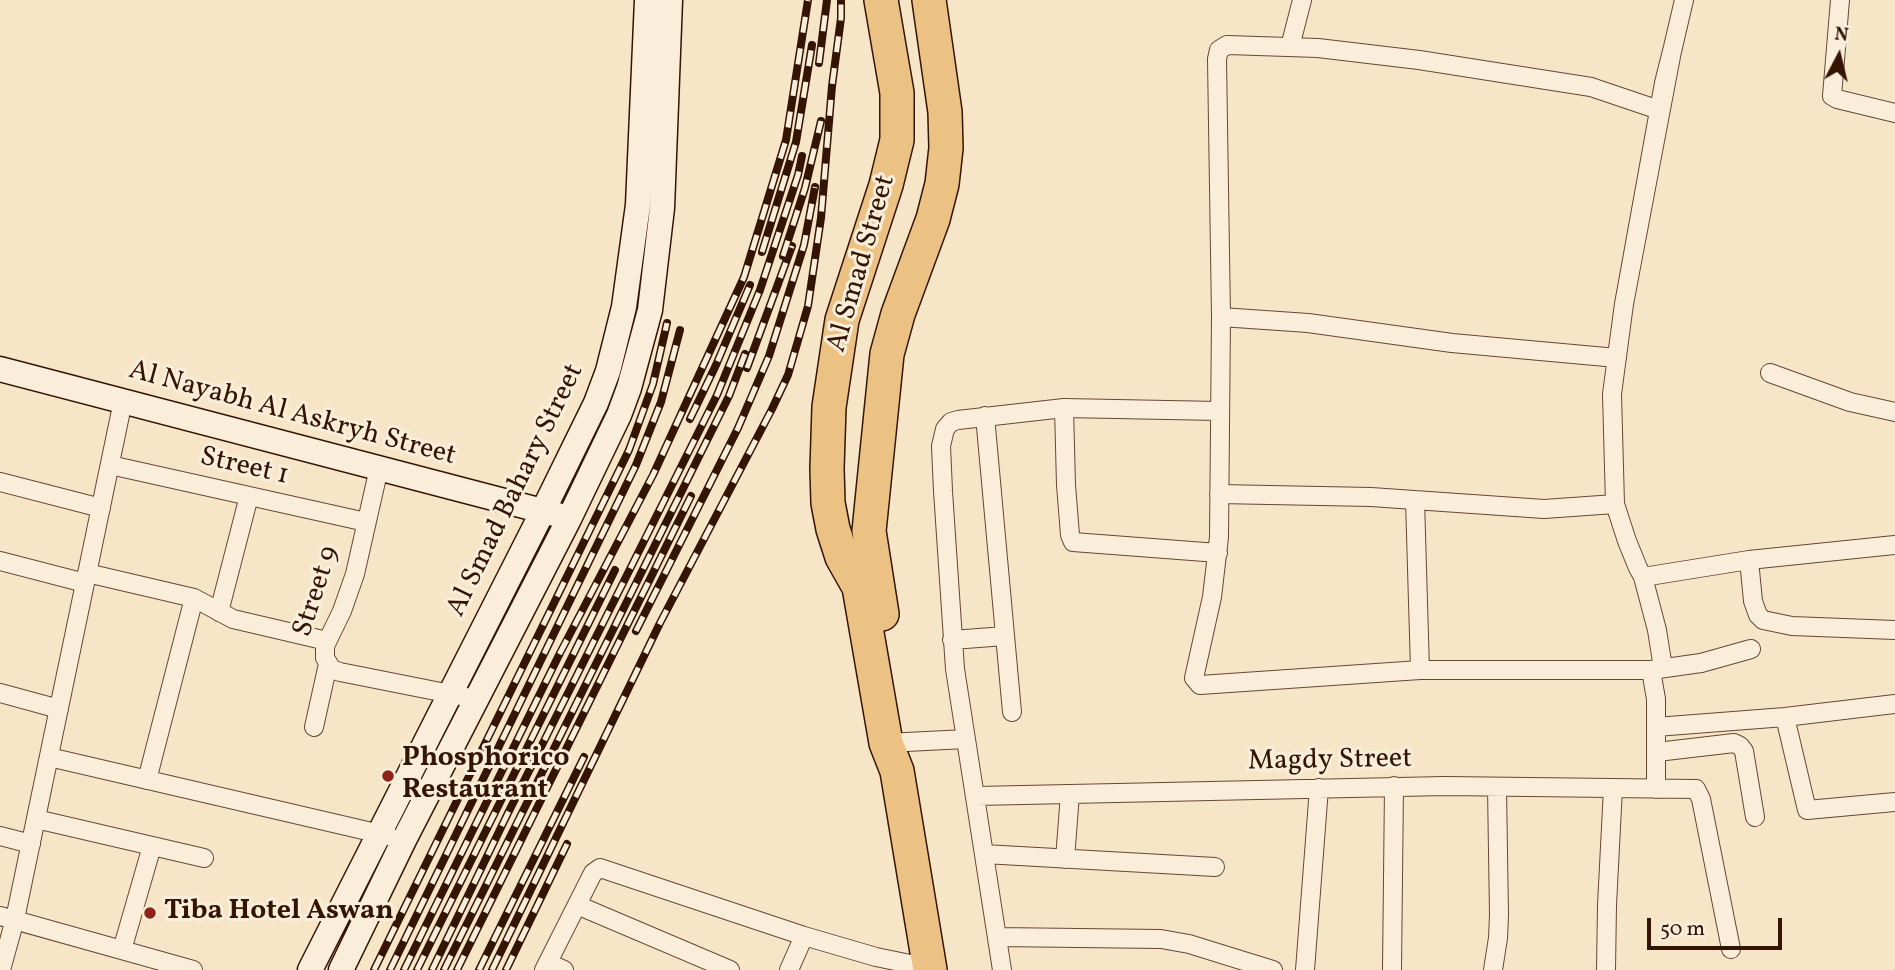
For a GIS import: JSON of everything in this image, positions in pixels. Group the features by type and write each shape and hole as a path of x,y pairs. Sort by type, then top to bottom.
{"highway":[{"name":"Al Smad Street","path":"881,0 897,93 897,140 886,185 842,320 833,373 826,444 828,503 833,529 842,557 859,587 895,752"},
{"path":"869,531 855,394 855,340 864,306 901,204 913,150 915,116 912,76 900,0"},
{"path":"859,587 846,472 855,394 877,319 914,224 931,147 932,93 917,0"},
{"name":"Al Smad Street","path":"929,0 945,112 946,148 942,184 933,219 898,314 887,354 869,531 895,752 930,969"}],"street":[{"name":"Al Smad Bahary Street","path":"341,970 404,840 569,519 619,415 638,362 650,310 647,0"},
{"name":"Al Smad Bahary Street","path":"310,970 596,402 617,343 650,206 670,0"},
{"path":"1290,47 1302,0"},
{"path":"1625,298 1678,23 1685,0"},
{"path":"1840,0 1832,96 1895,113"},
{"path":"1659,110 1591,88 1419,60 1290,47 1227,45 1218,54 1221,317 1218,553 1212,597 1194,678 1197,684 1264,682 1420,670 1657,669 1701,663 1751,649"},
{"path":"1625,298 1672,51 1659,110 1625,298 1612,394 1615,504 1626,541 1643,577 1657,630 1656,789"},
{"path":"624,307 650,310"},
{"path":"1221,317 1308,323 1452,343 1617,358"},
{"name":"Al Nayabh Al Askryh Street","path":"0,369 569,519"},
{"path":"1770,373 1850,402 1895,412"},
{"path":"1,970 8,918 36,819 123,401"},
{"path":"1002,970 952,640 941,446 945,429 951,422 985,416 1064,408 1219,411"},
{"path":"1064,408 1066,485 1070,535 1073,542 1218,553"},
{"path":"985,416 1012,712"},
{"name":"Street 1","path":"110,465 366,523"},
{"name":"Street 9","path":"379,468 355,574 342,611 327,641 324,653 328,664 340,672 476,699"},
{"path":"0,482 101,508"},
{"path":"1219,494 1415,500 1544,509 1615,504"},
{"path":"219,612 249,496"},
{"path":"1415,500 1420,670"},
{"path":"1643,577 1749,560 1895,545"},
{"path":"1749,560 1754,601 1758,615 1763,620 1792,626 1895,630"},
{"path":"0,561 194,598 239,621 327,641"},
{"path":"147,780 194,598"},
{"path":"952,640 1005,636"},
{"path":"314,727 328,664"},
{"path":"0,693 59,709"},
{"path":"1656,727 1785,717 1895,704"},
{"path":"1785,717 1808,810 1895,802"},
{"path":"895,752 966,739"},
{"path":"1657,752 1734,743 1744,751 1755,817"},
{"path":"49,757 404,840"},
{"path":"1392,970 1394,786"},
{"name":"Magdy Street","path":"976,796 1394,786 1696,789 1701,799 1731,949"},
{"path":"1305,970 1319,788"},
{"path":"1493,970 1499,915 1497,788"},
{"path":"1606,970 1613,788"},
{"path":"1066,859 1070,794"},
{"path":"36,819 204,858"},
{"path":"0,836 30,844"},
{"path":"122,950 152,846"},
{"path":"984,854 1215,867"},
{"path":"552,968 577,905 594,871 600,868 804,936 875,963 930,969"},
{"path":"577,905 730,970"},
{"path":"8,918 193,970"},
{"path":"789,970 804,936"},
{"path":"997,937 1161,939 1189,944 1273,970"}],"railway":[{"path":"404,970 560,653 653,475 744,277 786,140 808,0"},
{"path":"819,63 827,0"},
{"path":"492,970 660,623 788,375 808,306 821,218 841,0"},
{"path":"762,252 796,142 812,45"},
{"path":"783,256 805,188 821,121"},
{"path":"432,970 717,395 760,290 802,156"},
{"path":"636,631 738,428 769,356 804,245 815,187"},
{"path":"747,368 792,246"},
{"path":"690,419 750,285"},
{"path":"374,970 629,450 653,384 667,323"},
{"path":"390,970 636,465 661,402 680,330"},
{"path":"444,970 729,396 745,354"},
{"path":"457,970 691,496"},
{"path":"417,970 615,570"},
{"path":"479,970 584,757"},
{"path":"506,970 567,844"}],"place":[{"name":"Phosphorico Restaurant","path":"388,776"},
{"name":"Tiba Hotel Aswan","path":"150,913"}]}
